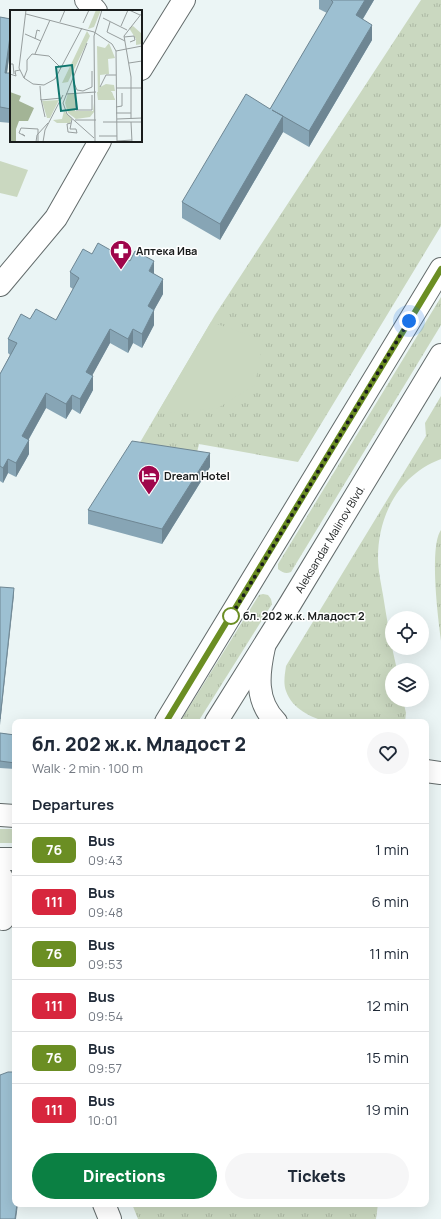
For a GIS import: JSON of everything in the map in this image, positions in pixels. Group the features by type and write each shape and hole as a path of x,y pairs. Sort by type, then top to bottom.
{"street":[{"path":"86,0 95,10"},
{"path":"144,58 184,0"},
{"path":"0,285 56,218 99,142"},
{"path":"168,719 441,269"},
{"name":"Aleksandar Malinov Blvd.","path":"218,719 264,647 441,355"},
{"path":"264,647 260,668 259,686 266,711 273,719"},
{"path":"429,771 441,773"},
{"path":"0,815 12,816"},
{"path":"0,859 12,859"},
{"path":"0,875 7,889 6,915"},
{"path":"105,1207 110,1219"}],"green space":[{"path":"421,0 441,0 441,226 298,462 199,444 194,465 132,456 215,315"},
{"path":"0,161 28,170 17,197 0,193"},
{"path":"441,297 441,325 291,572 286,573 281,571 278,569 278,564"},
{"path":"211,322 263,340 255,385 218,408 157,414"},
{"path":"441,396 441,459 426,466 413,475 394,498 387,512 379,542 379,572 386,611 385,655 394,655 396,663 385,663 385,707 405,707 405,719 316,718 303,712 289,697 286,691 284,678 286,666 426,436 425,423"},
{"path":"441,530 441,641 435,583 435,566 437,538"},
{"path":"259,595 268,595 272,604 200,719 182,719"},
{"path":"0,829 12,829 12,843 0,843"},
{"path":"133,1207 378,1207 376,1219 138,1219"}],"building":[{"path":"331,0 365,0 356,15 372,25 309,131 283,116 220,224 182,202 246,94 270,109 333,2"},
{"path":"0,17 10,19 10,36 5,73 10,73 10,109 0,107"},
{"path":"98,243 130,261 135,251 154,261 149,271 163,279 148,306 154,310 142,334 133,329 128,339 110,329 86,372 93,376 80,399 72,395 66,404 46,393 22,436 29,440 16,463 8,459 3,468 0,466 0,374 17,343 8,339 21,314 30,319 36,309 56,320 79,278 70,272 83,249 92,254"},
{"name":"Dream Hotel","path":"132,441 210,453 162,529 88,510"},
{"path":"0,587 14,588 0,719"},
{"path":"0,733 12,735 12,763 0,761"},
{"path":"12,1072 12,1207 17,1207 15,1219 0,1219 0,1075"}],"bus line":[{"name":"76","path":"168,719 441,269"}],"place":[{"name":"Аптека Ива","path":"121,270"},
{"name":"Dream Hotel","path":"149,496"},
{"name":"бл. 202 ж.к. Младост 2","path":"231,616"}],"route":[{"path":"231,616 228,621 409,321"}]}
